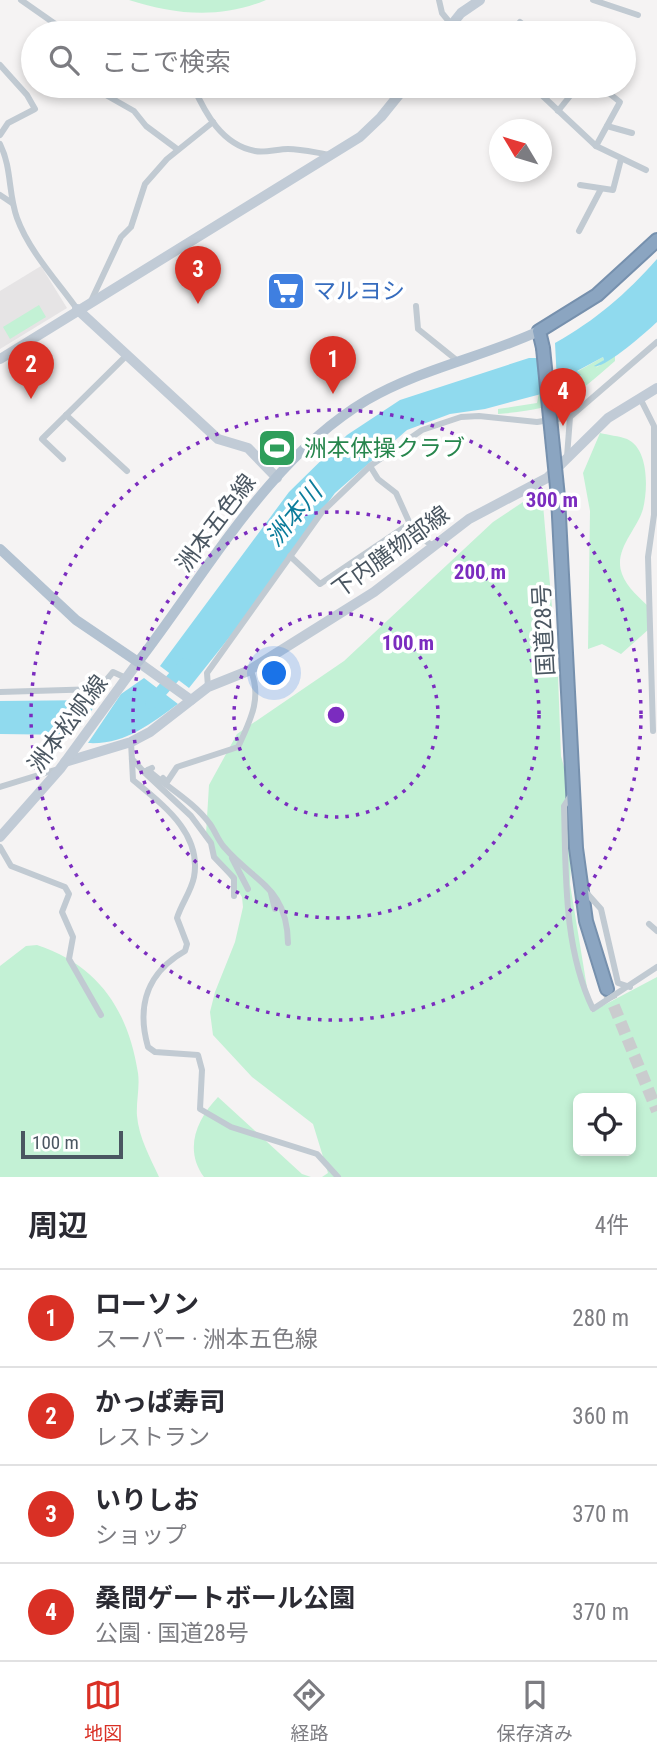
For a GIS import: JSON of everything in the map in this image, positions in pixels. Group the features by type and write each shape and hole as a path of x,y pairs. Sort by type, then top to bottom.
{"highway":[{"path":"539,331 597,295 657,240"},
{"name":"国道28号","path":"539,331 558,497 573,793 581,887 586,921 607,989"}],"main road":[{"name":"洲本五色線","path":"143,666 277,478 316,437 368,399 408,380 539,331"},
{"path":"0,549 76,620 143,666"}],"street":[{"path":"21,0 51,21"},
{"path":"439,0 445,21"},
{"path":"457,21 480,0"},
{"path":"593,0 638,15"},
{"path":"0,65 21,88"},
{"path":"0,135 8,123 35,109 29,98"},
{"path":"111,98 134,111 146,126 177,149"},
{"path":"200,98 213,122 225,135 256,152 291,149 333,155"},
{"path":"0,359 77,309 333,155 360,137 396,98"},
{"path":"544,98 596,146 646,170"},
{"path":"558,111 568,98"},
{"path":"596,146 620,102 615,98"},
{"path":"91,301 121,237 131,227 145,184 177,149 213,122"},
{"path":"607,126 632,134"},
{"path":"0,144 9,163 12,203 25,235 77,309 218,439 248,447 277,478"},
{"path":"580,185 612,190 621,159"},
{"path":"579,231 601,189"},
{"path":"0,195 12,203"},
{"path":"416,306 418,329 459,362"},
{"path":"208,687 207,673 322,512 370,466 422,430 461,417 479,416 537,422 570,417 657,342"},
{"path":"63,459 42,439 127,355"},
{"name":"下内膳物部線","path":"62,765 131,742 150,732 189,699 208,687 250,669 374,593 469,519 547,478 608,418 657,388"},
{"path":"640,398 654,426 656,465 655,515 648,557 653,732"},
{"path":"66,415 127,471"},
{"path":"567,457 570,417"},
{"path":"370,466 377,479 396,493 415,535 434,546"},
{"path":"290,556 320,584 409,524"},
{"path":"143,666 189,699"},
{"name":"洲本松帆線","path":"0,837 78,745 126,678 143,666"},
{"path":"146,771 152,768 167,782 177,767 238,747 253,715 257,683 250,669"},
{"path":"0,692 85,691 99,689 113,672 126,678"},
{"path":"131,742 133,780 165,806 188,834 194,858 194,875 177,918 187,944 186,951 162,967 152,981 143,1005 148,1047 155,1052 198,1055 202,1070 200,1109 231,1126 317,1154 338,1177"},
{"path":"132,759 171,791 192,804 210,823 240,869 248,889"},
{"path":"0,787 62,765"},
{"path":"146,771 191,816 211,843 214,857 234,878 234,896"},
{"path":"573,793 564,806 566,883 570,923 586,995 593,1009 657,967"},
{"path":"0,847 11,866 65,887 69,894 62,912 73,937 69,959 101,1015"},
{"path":"224,848 270,888 285,914 288,943"},
{"path":"581,887 601,909 618,983 630,987"},
{"path":"270,888 275,909"},
{"path":"649,924 657,931"}],"shaded area":[{"path":"41,266 67,308 0,349 0,291"}],"green space":[{"path":"129,0 266,0 232,10 198,13 163,9"},
{"path":"39,305 46,317 10,339 3,327"},
{"path":"615,354 615,361 574,394 535,409 498,414 498,409 537,403 539,393 603,357 604,360 596,368"},
{"path":"600,433 624,438 634,444 645,470 643,509 623,548 620,565 627,584 650,608 649,629 621,654 602,644 588,649 590,511 583,473"},
{"path":"542,493 558,676 561,756 570,789 573,814 570,884 591,1012 657,977 657,1177 322,1177 328,1173 313,1124 252,1077 213,1035 210,1012 235,942 243,907 242,897 214,854 206,834 209,785 237,734 344,661 493,522 532,496"},
{"path":"37,945 78,965 94,978 118,1010 127,1029 138,1073 137,1116 140,1132 159,1177 0,1177 0,966 26,946"},
{"path":"218,1097 302,1174 311,1177 204,1177 195,1156 195,1136 204,1115"}],"water":[{"path":"657,259 657,322 607,362 594,366 604,360 603,357 577,371 581,375 557,382 555,343 610,306"},
{"path":"529,358 541,358 545,393 485,409 450,414 407,430 335,493 240,624 189,688 160,666 289,492 347,435 400,400"},
{"path":"144,678 178,704 147,726 125,737 114,741 88,743 121,694"},
{"path":"99,700 74,735 0,734 0,701"}],"waterway":[{"name":"洲本川","path":"151,703 185,664"}],"tunnel":[{"path":"607,989 657,1111"}],"place":[{"name":"マルヨシ","path":"286,291"},
{"name":"いりしお","path":"198,304"},
{"name":"ローソン","path":"333,394"},
{"name":"かっぱ寿司","path":"31,399"},
{"name":"桑間ゲートボール公園","path":"563,426"},
{"name":"洲本体操クラブ","path":"277,448"}]}
